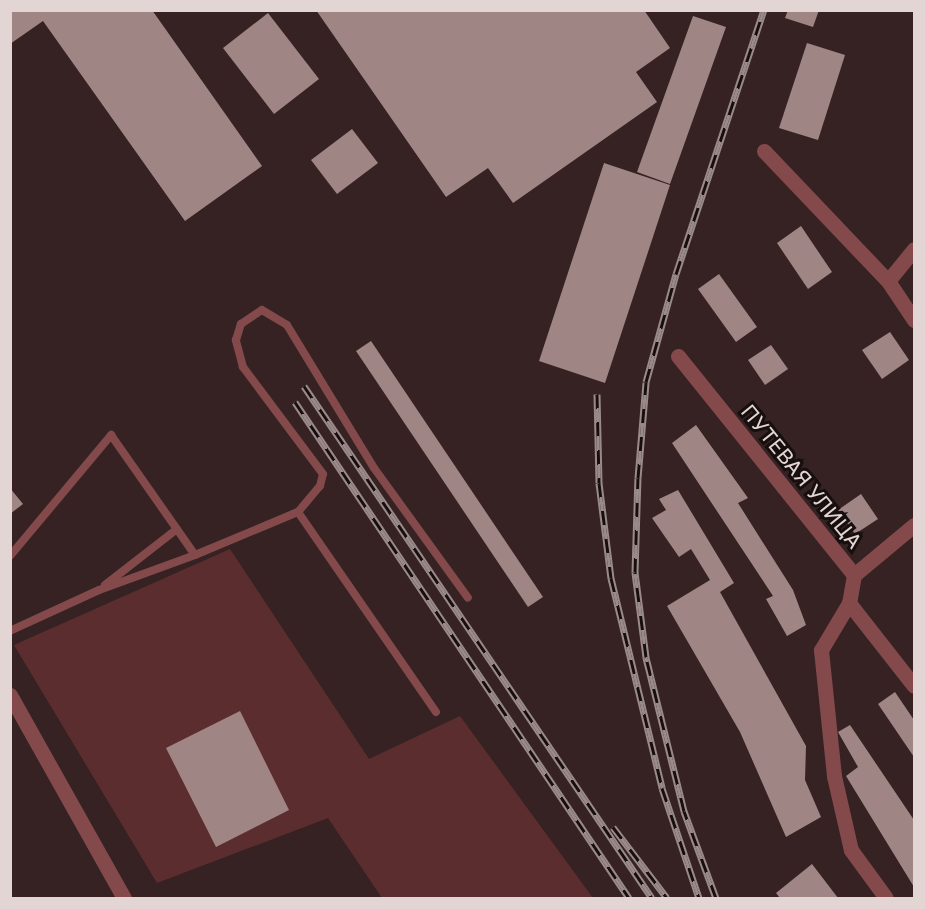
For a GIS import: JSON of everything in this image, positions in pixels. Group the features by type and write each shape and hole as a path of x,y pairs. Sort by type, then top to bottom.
{"street":[{"path":"764,151 888,281 915,320"},
{"path":"888,281 915,249"},
{"name":"ПУТЕВАЯ УЛИЦА","path":"678,356 854,575 849,603"},
{"path":"854,575 915,525"},
{"path":"886,898 851,850 834,776 821,650 849,603 915,686"},
{"path":"10,695 124,898"}],"lane":[{"path":"10,631 99,590 195,555 298,512 322,474 243,367 236,340 241,324 262,310 287,325 374,468 468,598"},
{"path":"10,556 111,435 195,555"},
{"path":"298,512 436,712"},
{"path":"99,590 177,530"}],"shaded area":[{"path":"230,549 369,759 460,716 593,898 382,898 328,818 157,883 14,645"}],"building":[{"path":"10,10 152,10 262,166 185,221 43,21 10,44"},
{"path":"316,10 644,10 670,48 636,72 657,102 513,203 488,168 446,197"},
{"path":"788,10 819,10 813,27 785,18"},
{"path":"268,13 319,79 274,114 223,48"},
{"path":"693,16 726,27 670,184 637,172"},
{"path":"807,43 845,55 818,140 779,128"},
{"path":"352,129 378,163 337,194 311,160"},
{"path":"604,163 670,185 605,383 539,361"},
{"path":"801,226 832,272 808,289 777,243"},
{"path":"719,274 757,327 736,342 698,289"},
{"path":"890,332 909,360 882,379 862,350"},
{"path":"371,341 543,597 528,607 356,351"},
{"path":"771,345 788,369 765,385 748,360"},
{"path":"696,425 748,498 738,503 793,590 806,625 787,636 766,599 773,596 672,443"},
{"path":"10,488 23,504 10,514"},
{"path":"678,490 734,583 720,592 806,746 805,780 821,817 786,837 740,732 667,606 710,580 691,549 679,557 652,518 666,510 659,499"},
{"path":"861,494 878,519 855,534 838,510"},
{"path":"895,692 914,720 914,757 878,704"},
{"path":"240,711 289,810 216,847 166,748"},
{"path":"850,725 914,820 914,887 846,776 858,767 838,732"},
{"path":"812,864 838,898 780,898 776,893"}],"railway":[{"path":"716,898 684,811 646,657 635,572 638,478 646,382 676,274 764,10"},
{"path":"304,386 652,898"},
{"path":"597,394 599,483 611,578 662,788 699,898"},
{"path":"295,402 629,898"},
{"path":"613,827 667,898"}]}
